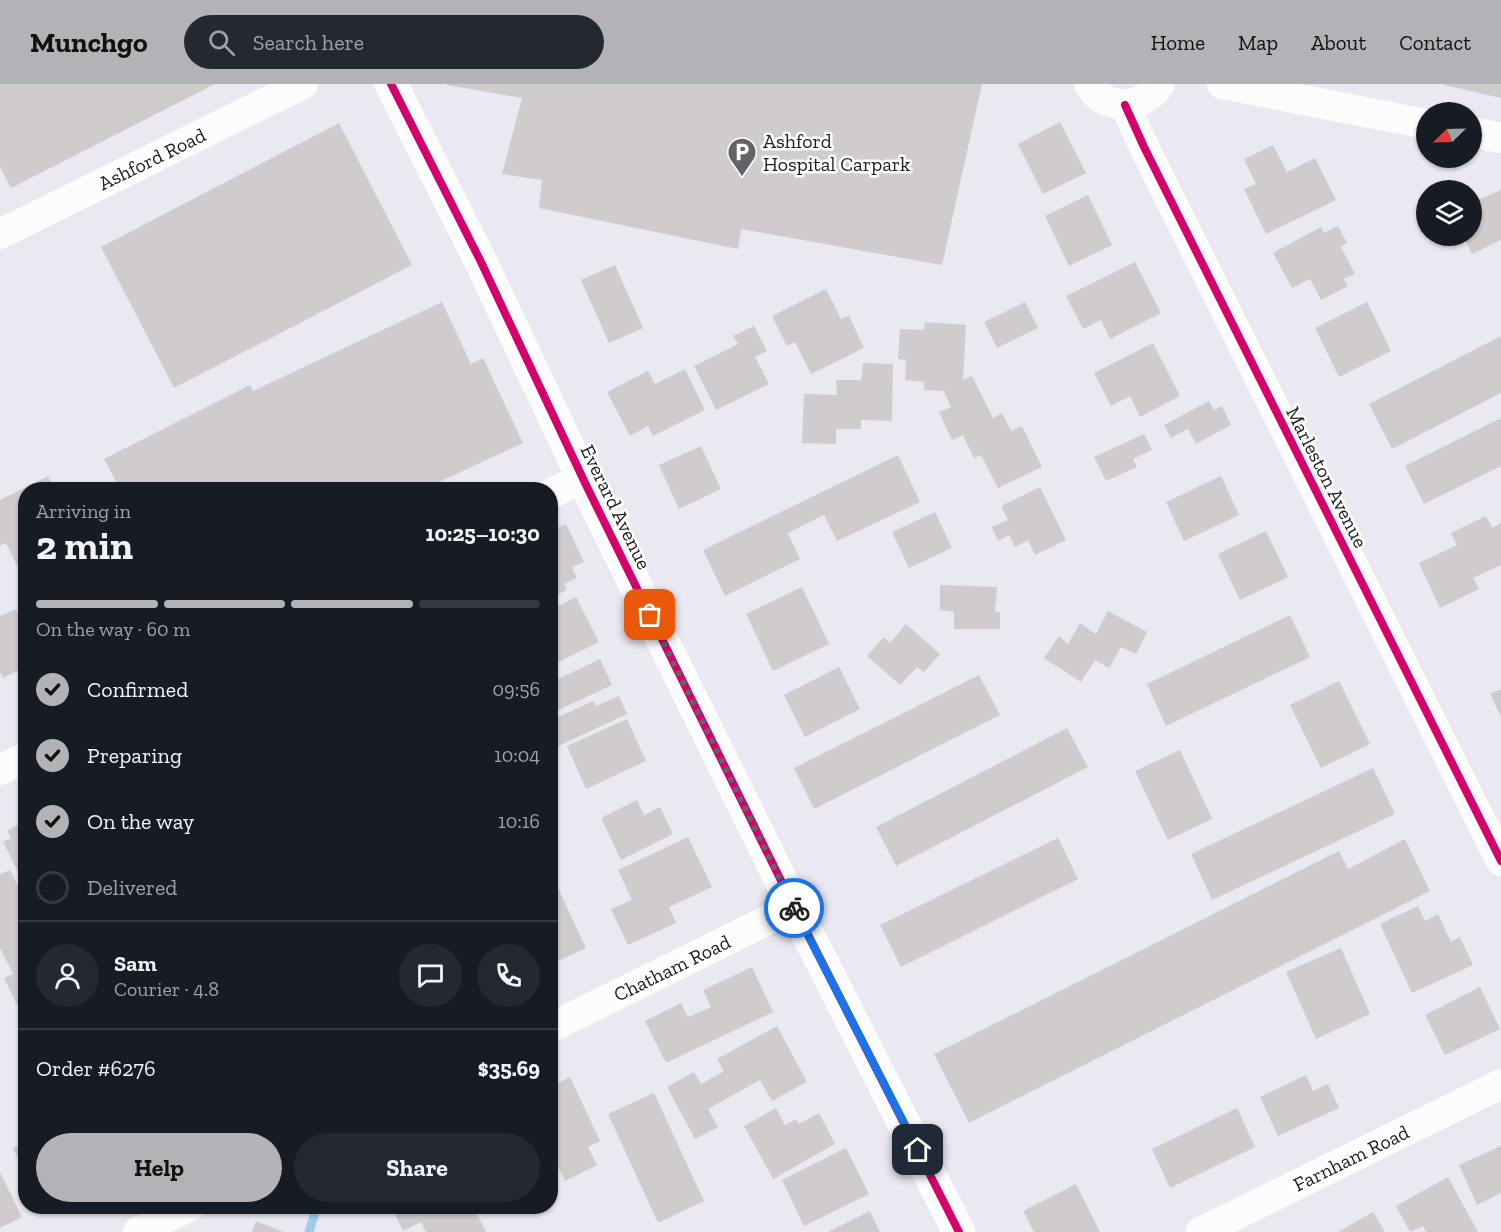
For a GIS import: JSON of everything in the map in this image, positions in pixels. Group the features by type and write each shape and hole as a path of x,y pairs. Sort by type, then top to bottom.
{"street":[{"name":"Ashford Road","path":"0,234 303,84"},
{"name":"Everard Avenue","path":"391,84 481,262 583,478 794,908 959,1232"},
{"path":"1089,84 1092,90 1102,98 1115,104 1125,105 1139,102 1158,90 1160,84"},
{"path":"1222,84 1416,122"},
{"name":"Marleston Avenue","path":"1125,105 1149,158 1501,861"},
{"path":"1482,134 1501,138"},
{"path":"558,490 583,478"},
{"path":"0,770 18,761"},
{"name":"Chatham Road","path":"558,1024 794,908"},
{"name":"Farnham Road","path":"1201,1232 1501,1084"},
{"path":"138,1232 174,1214"}],"building":[{"path":"0,84 215,84 11,188 0,167"},
{"name":"Ashford Hospital Carpark","path":"447,84 982,84 942,265 741,229 738,249 539,208 542,180 502,174 522,98"},
{"path":"1501,84 1501,98 1444,85"},
{"path":"1060,122 1086,173 1043,194 1018,144"},
{"path":"339,123 412,265 174,388 101,247"},
{"path":"1273,145 1287,172 1315,158 1336,200 1266,234 1244,189 1256,184 1244,159"},
{"path":"1501,190 1501,240 1472,254 1468,246 1482,246 1482,198"},
{"path":"1088,195 1112,245 1069,266 1045,216"},
{"path":"1338,226 1347,243 1341,247 1355,274 1344,279 1348,286 1321,300 1310,279 1292,288 1273,253 1321,227 1324,233"},
{"path":"1135,262 1161,313 1110,339 1101,320 1083,329 1066,296"},
{"path":"615,265 643,328 609,343 581,280"},
{"path":"826,289 841,319 849,316 864,348 811,374 795,342 787,346 772,316"},
{"path":"442,302 471,364 483,358 523,443 439,482 116,482 104,459 250,385 253,391"},
{"path":"1025,302 1038,328 997,348 984,322"},
{"path":"1367,302 1391,351 1339,377 1315,328"},
{"path":"925,322 966,325 963,380 972,376 993,418 1002,413 1011,431 1022,426 1042,467 998,488 981,455 974,458 963,435 952,440 939,412 951,407 944,391 924,390 924,382 905,380 906,360 898,359 900,329 924,330"},
{"path":"754,326 767,351 755,357 769,384 716,410 694,366 738,344 733,336"},
{"path":"1501,336 1501,393 1392,449 1369,404"},
{"path":"1153,343 1180,396 1140,417 1130,396 1111,406 1094,373"},
{"path":"863,363 893,364 892,421 861,420 861,429 836,429 836,444 802,443 804,394 837,395 836,380 861,380"},
{"path":"685,369 705,410 653,436 648,426 630,436 607,392 648,371 655,384"},
{"path":"1209,401 1214,410 1222,406 1231,425 1196,444 1188,429 1171,438 1164,425"},
{"path":"1501,418 1501,466 1424,504 1405,466"},
{"path":"1144,434 1152,450 1133,459 1137,467 1106,481 1094,457"},
{"path":"701,446 721,489 679,509 659,465"},
{"path":"898,455 920,502 837,541 824,515 788,533 800,559 725,596 703,550"},
{"path":"48,476 51,482 36,482"},
{"path":"1221,476 1239,515 1184,541 1166,502"},
{"path":"1040,487 1066,540 1035,555 1028,540 1015,547 1009,535 998,541 992,527 1008,520 1001,506"},
{"path":"18,491 18,568 6,543 0,546 0,500"},
{"path":"935,512 952,548 909,568 892,532"},
{"path":"1486,516 1492,528 1501,523 1501,565 1473,578 1479,589 1440,608 1419,563 1457,545 1451,533"},
{"path":"566,524 584,562 572,567 577,578 564,584 567,590 558,594 558,528"},
{"path":"1266,531 1288,577 1240,600 1218,554"},
{"path":"940,585 997,587 995,612 1000,612 1000,629 954,629 954,612 940,610"},
{"path":"802,587 829,644 773,671 746,614"},
{"path":"576,597 599,642 558,662 558,606"},
{"path":"16,609 18,613 18,670 3,678 0,672 0,616"},
{"path":"1108,611 1147,632 1136,654 1121,647 1109,668 1095,660 1081,682 1044,658 1059,636 1068,644 1080,623 1096,634"},
{"path":"1290,615 1310,657 1166,726 1147,684"},
{"path":"906,624 940,654 924,672 917,667 900,685 867,656 884,637 890,643"},
{"path":"600,659 612,685 558,710 558,679"},
{"path":"839,667 860,709 805,737 784,695"},
{"path":"979,675 1000,715 814,809 794,768"},
{"path":"1339,681 1370,744 1321,768 1290,705"},
{"path":"1501,689 1501,717 1490,694"},
{"path":"619,696 627,714 558,746 558,717 593,701 596,706"},
{"path":"627,719 646,761 586,789 567,746"},
{"path":"1067,728 1088,767 896,866 876,827"},
{"path":"1180,750 1212,819 1168,840 1135,771"},
{"path":"1373,768 1395,814 1212,900 1191,854"},
{"path":"637,800 644,815 660,807 673,834 621,860 601,818"},
{"path":"18,825 18,871 3,842 11,838 7,830"},
{"path":"688,837 712,887 669,907 676,923 628,945 611,909 632,900 618,870"},
{"path":"1058,838 1078,879 901,967 880,925"},
{"path":"1405,839 1430,891 969,1123 934,1054 1339,851 1348,869"},
{"path":"10,870 18,886 17,1005 4,978 13,974 0,948 0,874"},
{"path":"558,888 586,948 558,961"},
{"path":"1418,906 1425,921 1438,914 1451,942 1460,937 1473,965 1412,993 1380,924"},
{"path":"1341,948 1370,1014 1316,1039 1286,972"},
{"path":"752,967 773,1012 666,1063 645,1021 681,1003 688,1017 711,1007 703,990"},
{"path":"1480,987 1500,1029 1445,1055 1425,1015"},
{"path":"777,1026 807,1082 772,1101 760,1080 708,1109 718,1127 695,1139 667,1087 694,1072 701,1084 724,1071 717,1059"},
{"path":"1306,1075 1313,1091 1328,1084 1339,1108 1278,1136 1260,1097"},
{"path":"570,1077 600,1141 588,1147 597,1165 565,1181 558,1166 558,1083"},
{"path":"654,1093 704,1201 658,1223 608,1114"},
{"path":"776,1108 785,1125 796,1119 799,1124 819,1113 835,1144 773,1179 744,1126"},
{"path":"1237,1108 1255,1147 1170,1188 1152,1149"},
{"path":"18,1146 18,1159 13,1148"},
{"path":"1501,1146 1501,1193 1477,1205 1459,1165"},
{"path":"846,1148 869,1194 804,1226 782,1180"},
{"path":"0,1172 18,1209 18,1214 22,1217 0,1228"},
{"path":"1448,1177 1478,1232 1426,1232 1423,1226 1410,1232 1396,1206"},
{"path":"1076,1184 1100,1232 1034,1232 1023,1211"},
{"path":"870,1211 880,1232 828,1232"},
{"path":"1373,1212 1385,1232 1338,1232"},
{"path":"395,1214 477,1214 486,1232 426,1232 421,1222 403,1231"},
{"path":"256,1221 284,1232 252,1232"}],"waterway":[{"path":"309,1232 315,1214"}],"cycle path":[{"path":"391,84 481,262 586,485 794,907 959,1232"},
{"path":"1125,105 1501,861"}],"way so far":[{"path":"650,615 794,908"}],"place":[{"name":"Ashford Hospital Carpark","path":"742,178"}],"route":[{"path":"794,908 918,1150"}]}
